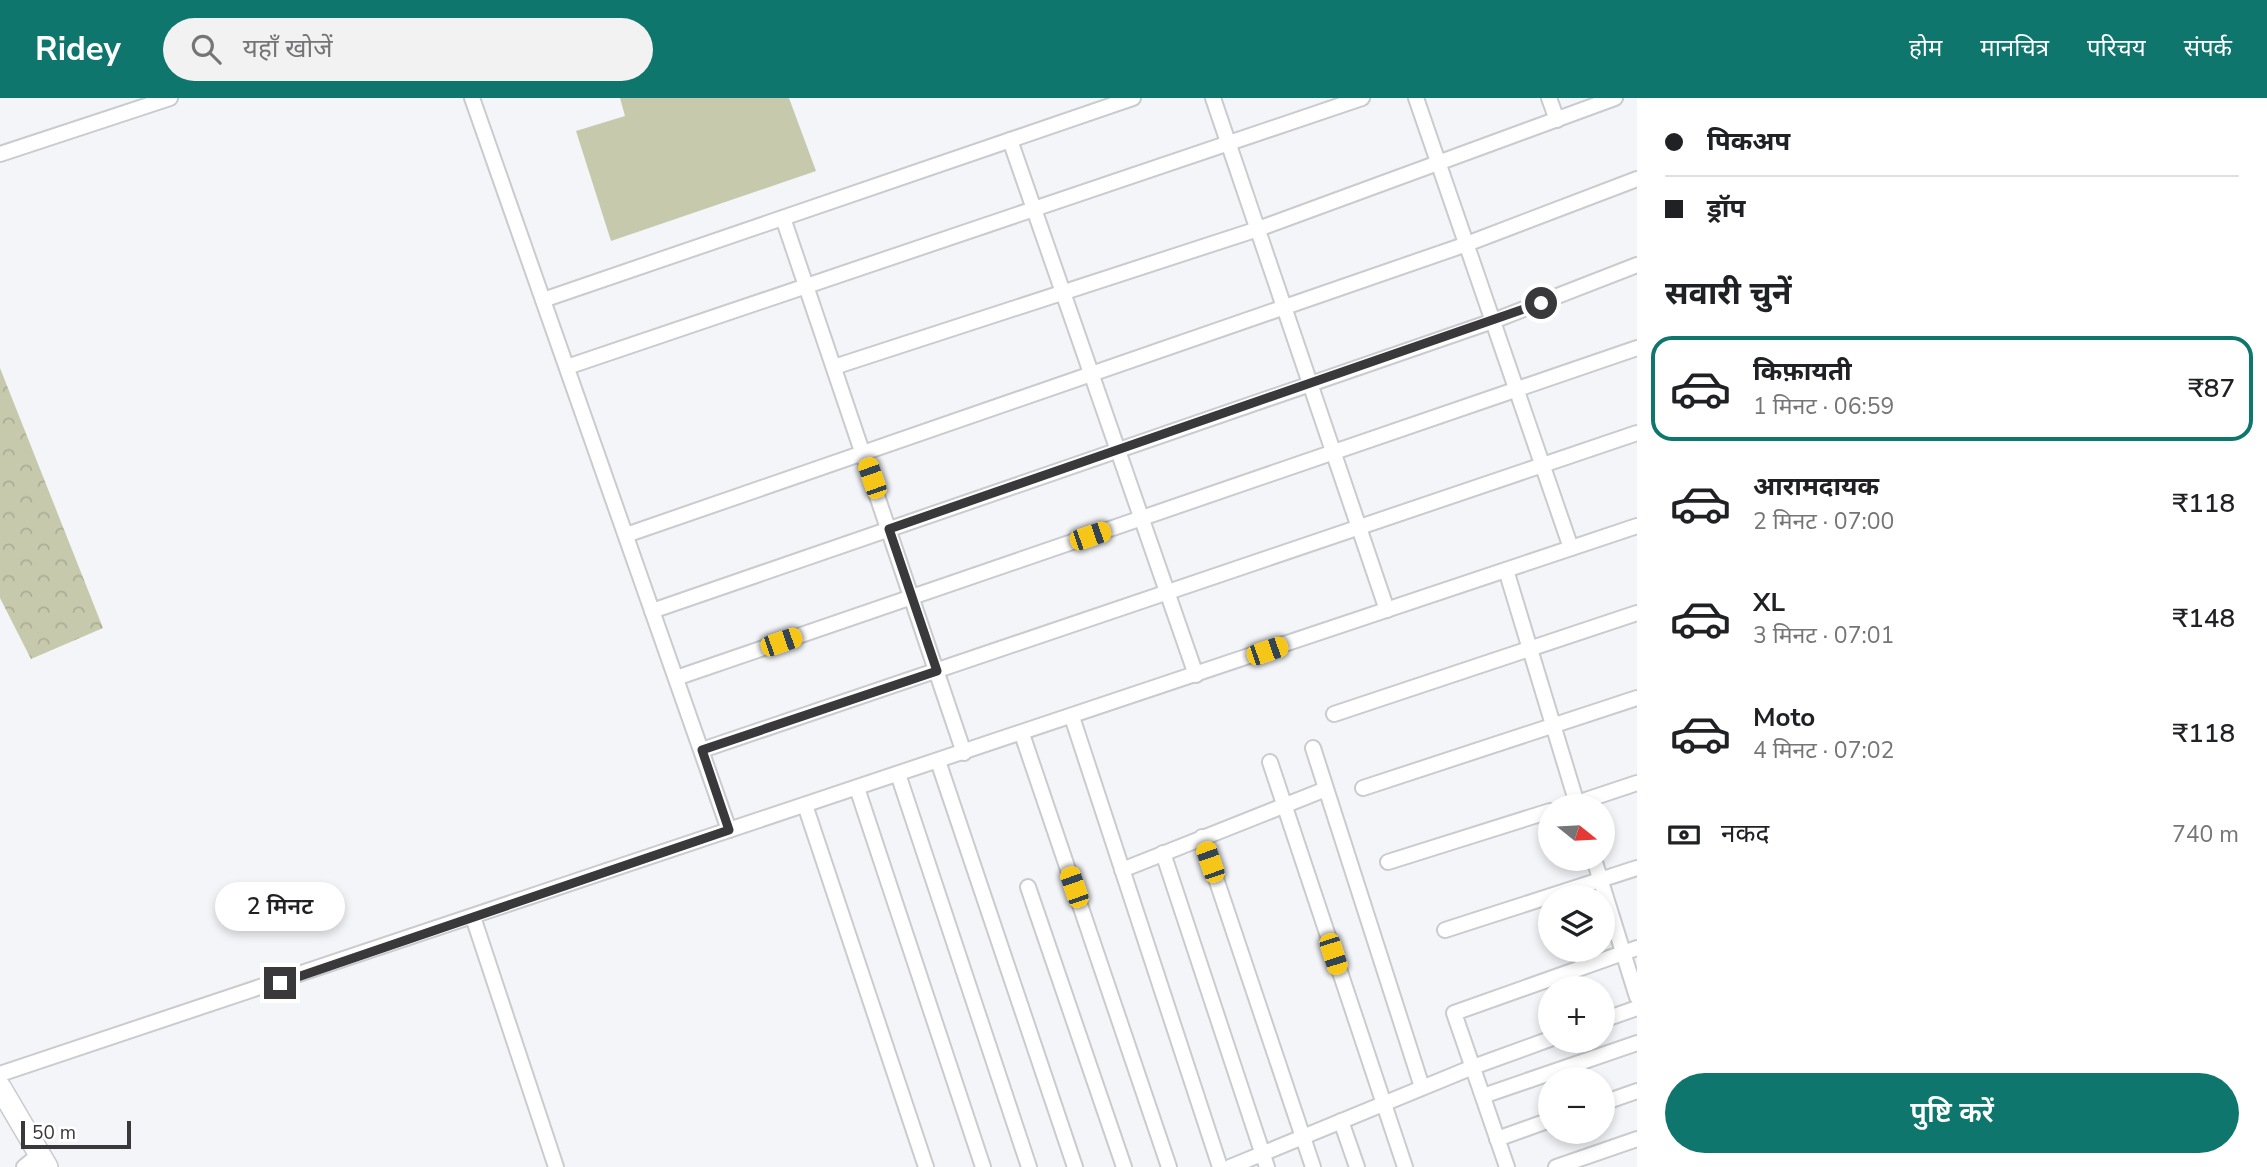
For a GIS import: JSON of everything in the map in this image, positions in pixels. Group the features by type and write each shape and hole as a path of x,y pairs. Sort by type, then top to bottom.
{"street":[{"path":"0,153 170,98"},
{"path":"472,98 729,830"},
{"path":"543,300 1133,98"},
{"path":"1213,98 1387,610"},
{"path":"567,367 1363,98"},
{"path":"1416,98 1464,245 1571,548"},
{"path":"1549,98 1557,120"},
{"path":"834,367 1258,229 1615,98"},
{"path":"1010,140 1196,675"},
{"path":"625,536 1464,245 1637,179"},
{"path":"783,218 964,752"},
{"path":"652,611 1493,321 1637,265"},
{"path":"676,678 1637,348"},
{"path":"702,750 1637,433"},
{"path":"0,1074 1637,526"},
{"path":"1506,570 1553,725 1570,794"},
{"path":"1334,714 1637,613"},
{"path":"1363,788 1637,698"},
{"path":"1072,717 1220,1167"},
{"path":"1022,734 1169,1167"},
{"path":"1313,748 1422,1087"},
{"path":"938,761 1075,1167"},
{"path":"1270,762 1405,1167"},
{"path":"898,774 1029,1167"},
{"path":"1606,794 1637,783"},
{"path":"857,788 983,1167"},
{"path":"1122,870 1326,789"},
{"path":"805,805 926,1167"},
{"path":"1388,862 1538,815"},
{"path":"1202,838 1313,1167"},
{"path":"1163,853 1264,1161"},
{"path":"1445,930 1637,868"},
{"path":"1598,872 1630,950 1637,997"},
{"path":"1028,887 1124,1167"},
{"path":"473,917 556,1167"},
{"path":"1507,1167 1454,1013 1630,950"},
{"path":"1615,1016 1637,1008"},
{"path":"1230,1167 1264,1161 1303,1137 1472,1067 1538,1043"},
{"path":"1483,1096 1637,1043"},
{"path":"0,1087 37,1163"},
{"path":"1615,1099 1637,1091"},
{"path":"1341,1121 1357,1167"},
{"path":"1497,1139 1538,1124"},
{"path":"1556,1167 1637,1139"}],"green space":[{"path":"620,98 789,98 816,171 611,241 576,131 625,116"},
{"path":"0,368 103,628 31,659 0,598"}],"route":[{"path":"280,983 729,830 702,750 937,671 889,529 1541,303"}]}
